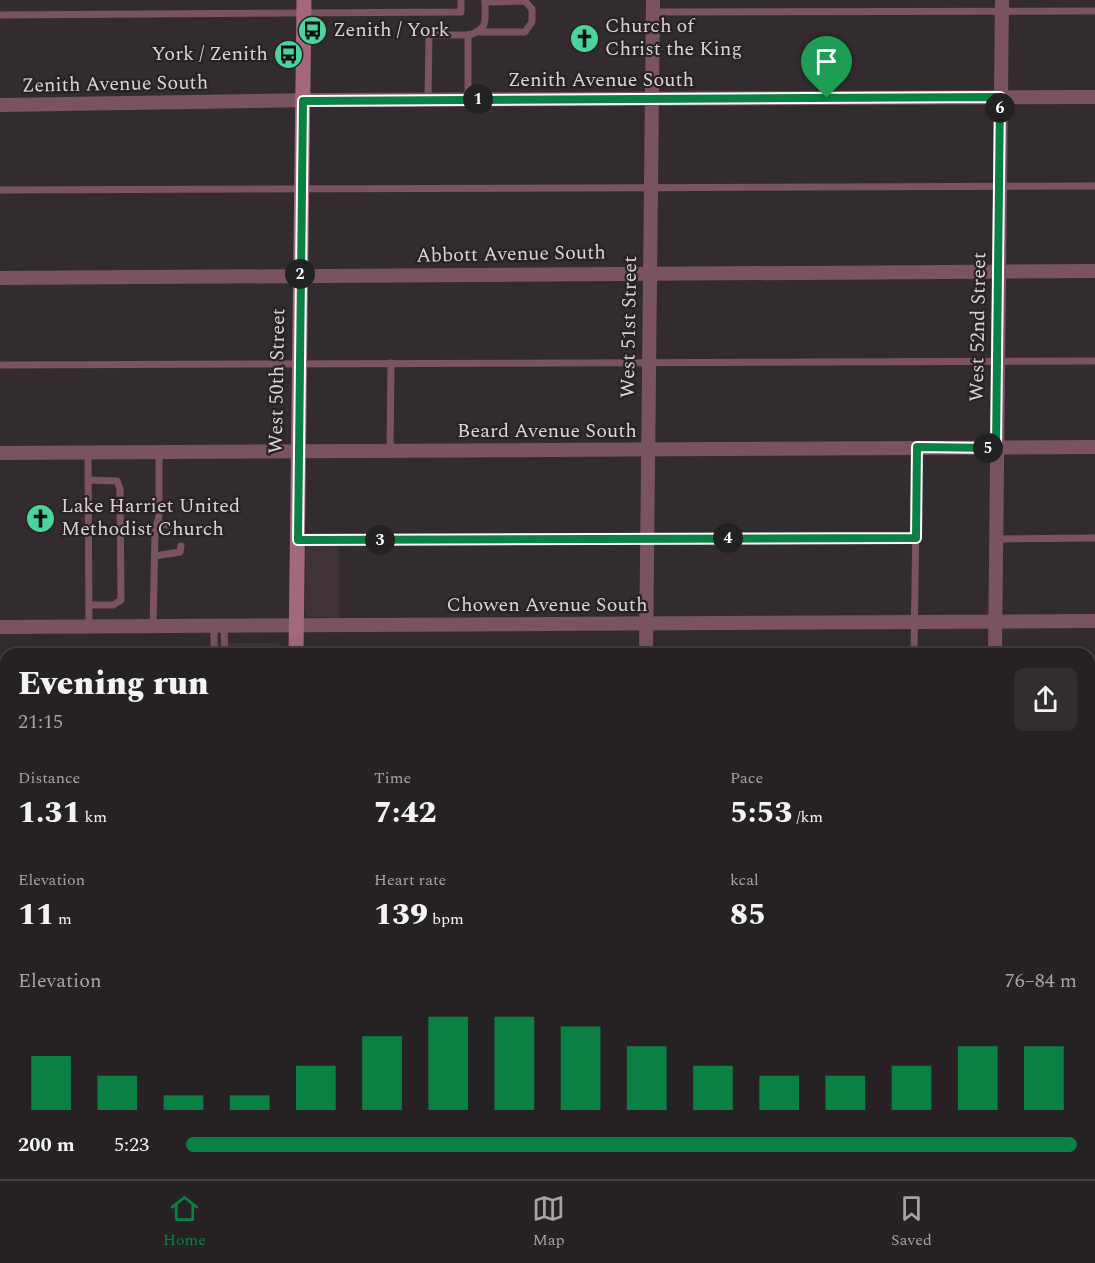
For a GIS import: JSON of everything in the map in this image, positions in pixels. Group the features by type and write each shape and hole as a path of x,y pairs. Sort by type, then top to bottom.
{"main road":[{"name":"West 50th Street","path":"296,648 304,7"}],"street":[{"name":"West 52nd Street","path":"995,648 1002,5"},
{"name":"West 51st Street","path":"646,648 653,6"},
{"name":"Zenith Avenue South","path":"0,105 468,99 1095,97"},
{"name":"Abbott Avenue South","path":"0,278 651,272 1095,271"},
{"name":"Beard Avenue South","path":"0,453 1095,447"},
{"name":"Chowen Avenue South","path":"0,627 1095,621"}],"lane":[{"path":"0,15 304,7 461,12 461,0"},
{"path":"428,100 429,35 525,32 532,22 532,9 525,2 485,1 486,25 480,32"},
{"path":"653,6 1002,5 1095,11"},
{"path":"468,35 468,99"},
{"path":"0,190 1095,186"},
{"path":"0,365 1095,361"},
{"path":"390,451 391,363"},
{"path":"914,648 917,447"},
{"path":"88,452 89,627"},
{"path":"153,627 159,452"},
{"path":"88,480 117,481 120,489 121,600 113,605 89,605"},
{"path":"157,523 179,527 181,533"},
{"path":"298,540 916,538"},
{"path":"997,538 1095,538"},
{"path":"155,556 180,552 181,546"},
{"path":"215,648 219,627"},
{"path":"219,627 224,648"}],"shaded area":[{"path":"339,537 339,618 308,617 305,613 306,538"},
{"path":"216,643 279,643 279,648 216,648"}],"place":[{"name":"Zenith / York","path":"312,30"},
{"name":"Church of Christ the King","path":"584,38"},
{"name":"York / Zenith","path":"289,54"},
{"name":"Lake Harriet United Methodist Church","path":"40,518"}],"route":[{"path":"1000,97 996,448 917,447 916,538 298,540 297,465 303,101 827,98 1000,97"}]}
